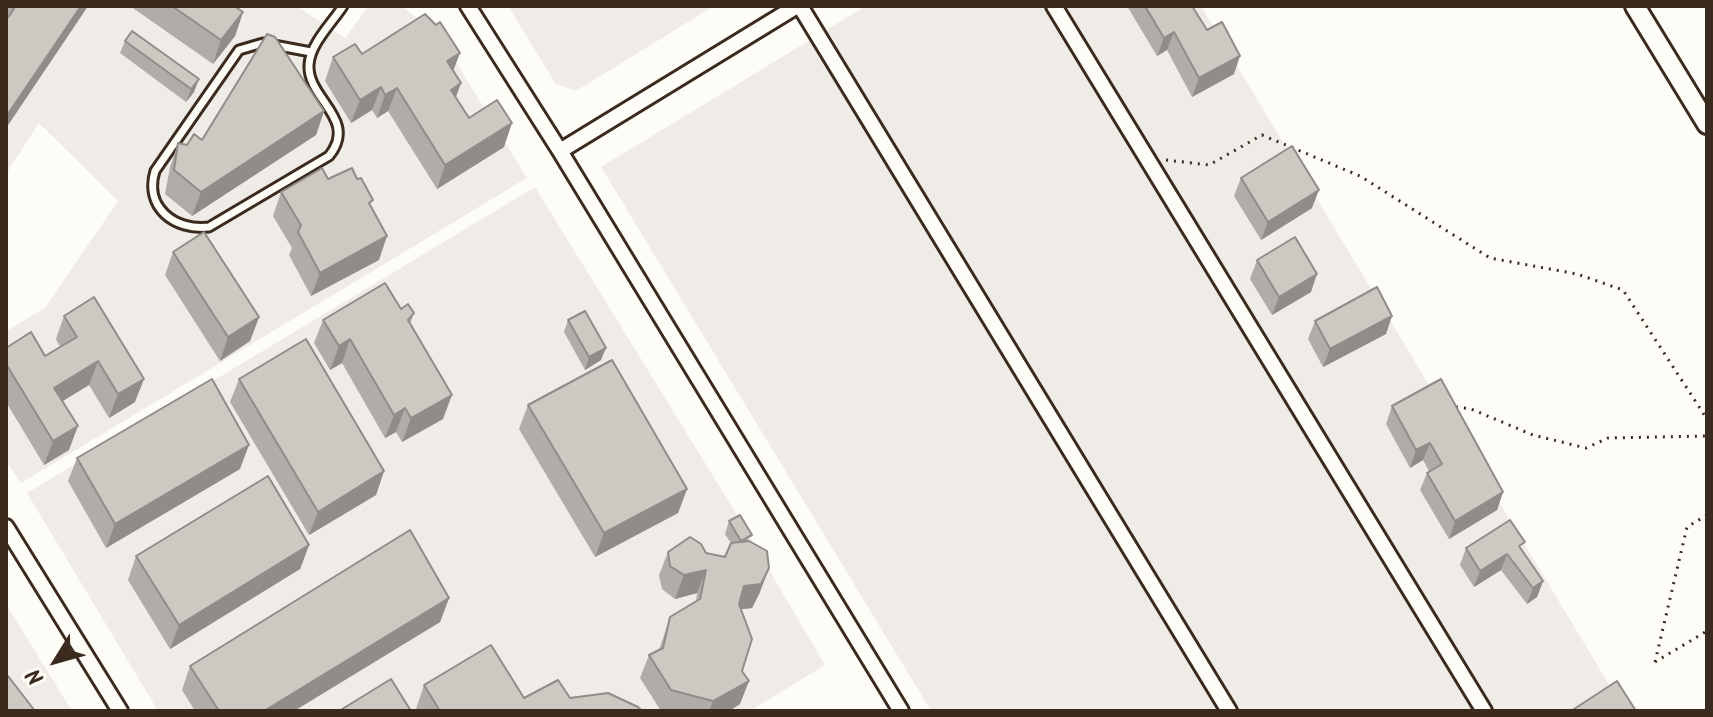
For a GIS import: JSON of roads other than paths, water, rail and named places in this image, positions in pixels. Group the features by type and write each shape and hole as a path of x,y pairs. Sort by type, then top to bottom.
{"main road":[{"path":"1635,6 1707,124"}],"street":[{"path":"468,6 560,151 901,711"},
{"path":"560,151 798,6 1229,711"},
{"path":"1054,6 1484,711"},
{"path":"6,527 120,711"}],"lane":[{"path":"311,52 263,43 239,50 155,171 152,194 164,214 187,227 209,227 329,156 338,145 339,131 309,73 311,52 343,6"}]}
